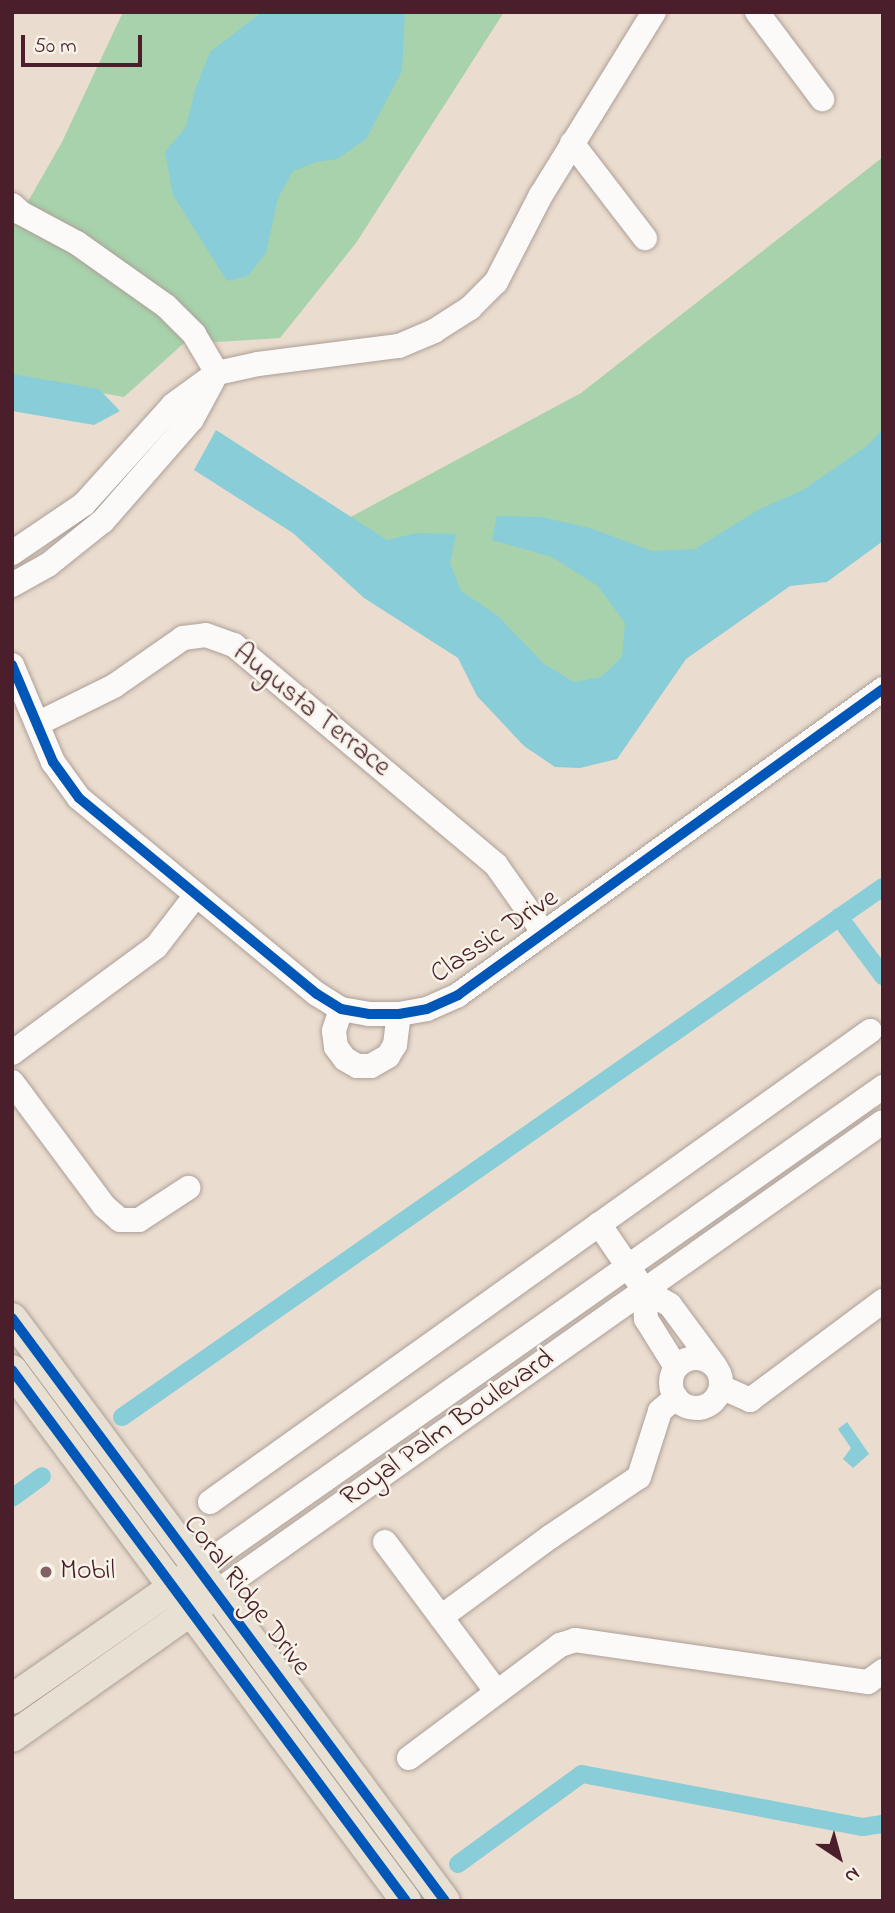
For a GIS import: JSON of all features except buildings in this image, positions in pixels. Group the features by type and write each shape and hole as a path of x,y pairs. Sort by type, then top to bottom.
{"main road":[{"name":"Coral Ridge Drive","path":"12,1318 444,1901"},
{"name":"Coral Ridge Drive","path":"12,1370 406,1901"},
{"name":"Royal Palm Boulevard","path":"12,1699 198,1569"},
{"name":"Royal Palm Boulevard","path":"12,1737 215,1593"}],"street":[{"path":"12,553 85,504 173,405 217,373 258,364 399,346 434,331 470,308 496,282 572,143 654,12"},
{"path":"757,12 822,99"},
{"path":"572,143 645,239"},
{"path":"12,205 77,243 166,306 194,334 217,373"},
{"path":"12,585 48,565 103,521 192,419 217,373"},
{"name":"Augusta Terrace","path":"37,724 114,686 183,638 206,635 234,645 496,864 544,933"},
{"name":"Classic Drive","path":"12,665 53,762 79,798 317,994 341,1009 369,1014 399,1014 427,1009 458,995 883,689"},
{"path":"12,1053 156,947 196,895"},
{"path":"341,1009 334,1031 336,1047 345,1059 357,1066 371,1066 388,1056 395,1045 399,1014"},
{"path":"210,1502 870,1031"},
{"path":"12,1082 104,1206 120,1220 139,1220 188,1188"},
{"name":"Royal Palm Boulevard","path":"198,1569 883,1087"},
{"name":"Royal Palm Boulevard","path":"215,1593 883,1122"},
{"path":"599,1224 644,1290 670,1305 718,1376 713,1402 698,1408 682,1403 676,1397 671,1384 676,1367 683,1361 700,1358 718,1376 750,1400 883,1301"},
{"path":"644,1290 646,1319 676,1367"},
{"path":"441,1617 550,1537 639,1477 660,1411 676,1397"},
{"path":"385,1542 497,1692"},
{"path":"409,1758 560,1645 575,1640 868,1682 883,1671"}],"green space":[{"path":"123,12 504,12 356,243 280,338 216,342 194,334 124,397 12,377 12,204 22,212 62,142"},
{"path":"883,157 883,478 562,712 332,527 581,393"}],"water":[{"path":"262,12 405,12 402,71 366,139 337,159 316,162 293,171 278,198 266,253 248,276 227,281 173,195 165,152 186,127 195,90 210,52"},
{"path":"12,374 99,389 120,411 94,425 12,411"},
{"path":"883,429 883,541 827,582 790,586 686,659 617,759 580,768 555,767 524,746 477,696 458,658 364,598 293,533 194,470 216,430 387,540 417,533 456,534 450,563 461,591 498,616 544,664 574,682 601,677 622,657 625,623 598,586 552,557 492,540 497,516 541,517 590,528 652,551 695,549 758,510 803,490 867,446"},
{"path":"847,1422 869,1454 853,1468 843,1459 851,1448 838,1429"}],"waterway":[{"path":"122,1417 883,887"},
{"path":"839,917 883,976"},
{"path":"12,1498 42,1476"},
{"path":"458,1864 582,1774 863,1827 883,1824"}],"cycle path":[{"path":"12,665 53,762 79,798 317,994 341,1009 369,1014 399,1014 427,1009 458,995 883,689"},
{"path":"12,1318 445,1901"},
{"path":"12,1370 406,1901"}],"place":[{"name":"Mobil","path":"46,1572"}]}
